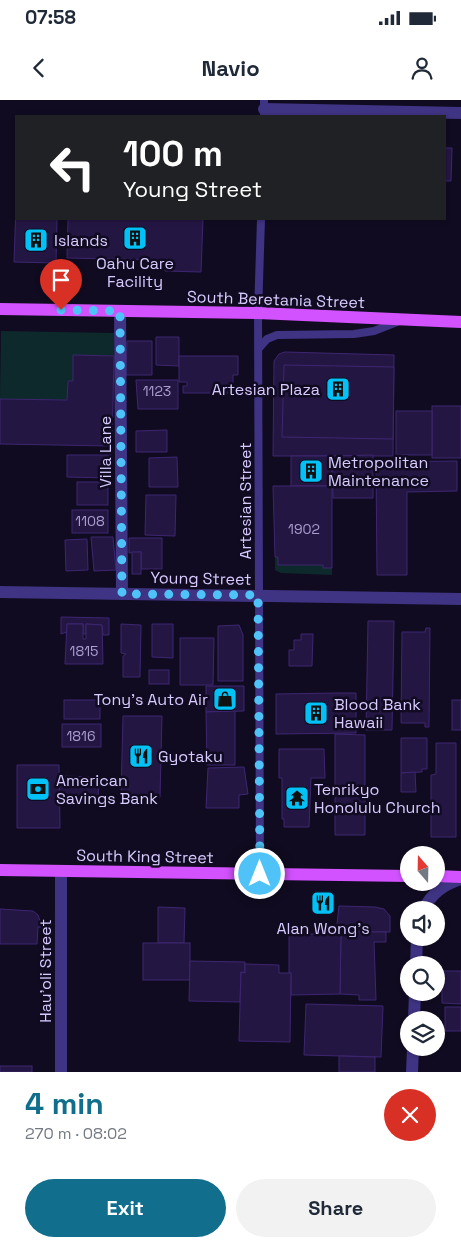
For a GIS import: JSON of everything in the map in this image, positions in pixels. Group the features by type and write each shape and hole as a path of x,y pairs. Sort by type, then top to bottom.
{"main road":[{"name":"South Beretania Street","path":"0,309 258,313 461,322"},
{"name":"South King Street","path":"0,870 400,876"},
{"path":"445,877 461,878"}],"street":[{"path":"264,108 461,113"},
{"name":"Villa Lane","path":"120,311 122,594"},
{"name":"Young Street","path":"0,592 461,599"},
{"name":"Hau'oli Street","path":"61,871 61,1072"},
{"path":"429,901 434,893 448,883 461,878"},
{"path":"412,1072 413,1056"}],"lane":[{"name":"Artesian Street","path":"260,874 258,313 261,220"},
{"path":"258,348 267,339 277,335 364,333 401,320"}],"green space":[{"path":"1,331 114,333 114,356 74,355 73,381 68,381 67,400 0,399"},
{"path":"275,557 278,557 278,565 323,565 323,568 332,568 332,575 281,573 275,570"}],"building":[{"path":"446,148 452,148 451,181 446,181"},
{"name":"Islands","path":"16,220 57,220 56,263 14,262"},
{"name":"Oahu Care Facility","path":"68,220 203,220 201,272 165,271 166,260 67,258"},
{"path":"156,337 179,337 179,366 156,365"},
{"path":"127,341 152,341 152,375 126,375"},
{"name":"Artesian Plaza","path":"285,352 394,355 393,456 273,456 274,361 279,354"},
{"path":"73,355 114,356 112,446 0,444 0,399 67,400 68,381 73,381"},
{"path":"179,356 238,356 238,375 233,375 233,393 183,393 183,386 187,386 187,382 179,382"},
{"name":"Artesian Plaza","path":"284,365 394,367 393,439 282,437"},
{"path":"136,380 178,380 178,409 138,409"},
{"path":"432,406 461,406 461,458 432,458"},
{"path":"396,411 432,411 432,455 396,455"},
{"path":"167,430 167,452 136,452 136,431"},
{"path":"67,455 111,455 111,478 67,477"},
{"path":"373,455 373,498 333,498 332,456"},
{"name":"Metropolitan Maintenance","path":"291,456 332,456 332,486 291,486"},
{"path":"177,457 178,487 149,487 149,458"},
{"path":"457,461 457,491 407,492 407,575 377,575 376,462"},
{"path":"77,482 108,482 108,505 77,505"},
{"path":"273,486 332,486 332,568 323,568 323,565 278,565 278,557 275,557"},
{"path":"146,495 176,495 175,536 145,535"},
{"path":"72,510 108,510 108,533 72,533"},
{"path":"91,537 113,537 116,570 94,571"},
{"path":"129,538 162,538 162,569 141,569 141,552 129,553"},
{"path":"87,539 88,570 66,571 65,540"},
{"path":"132,552 141,552 141,574 132,574"},
{"path":"61,617 109,618 109,635 103,635 102,625 86,624 86,634 83,634 83,624 67,624 67,632 61,634"},
{"path":"368,621 394,621 392,730 366,730"},
{"path":"67,624 83,624 83,639 86,639 86,624 102,625 103,664 65,664"},
{"path":"121,624 141,625 140,677 123,677 123,656 126,654 121,653"},
{"path":"152,624 173,624 173,658 152,657"},
{"path":"239,625 243,635 243,681 218,681 218,626"},
{"path":"426,628 430,628 429,727 425,727 425,723 401,723 402,632 425,632"},
{"path":"301,634 313,634 312,666 289,666 289,650 294,650 294,640 301,640"},
{"path":"180,638 214,638 213,685 180,685"},
{"path":"149,670 169,670 169,684 149,684"},
{"name":"Tony's Auto Air","path":"206,686 244,686 244,711 206,712"},
{"name":"Blood Bank Hawaii","path":"356,693 356,733 276,734 276,694"},
{"path":"64,700 100,700 100,719 64,719"},
{"path":"452,700 461,700 461,730 452,730"},
{"path":"235,711 235,765 207,765 206,712"},
{"name":"Gyotaku","path":"123,716 162,716 160,797 121,796"},
{"path":"62,724 101,724 101,747 62,747"},
{"path":"335,734 365,735 365,835 335,835"},
{"path":"401,738 427,738 427,769 422,769 422,772 401,773"},
{"path":"436,743 456,743 456,837 431,837 431,775 436,774"},
{"name":"Tenrikyo Honolulu Church","path":"279,749 324,749 325,778 311,778 309,827 284,827 284,819 282,819 282,778 279,778"},
{"name":"American Savings Bank","path":"17,765 59,765 60,828 17,828"},
{"path":"244,767 248,794 239,795 239,808 206,808 208,768"},
{"path":"415,772 416,792 401,792 401,773"},
{"path":"59,776 99,777 98,803 60,803"},
{"path":"339,906 384,909 390,916 390,932 341,932 341,934 336,934"},
{"path":"158,907 185,908 184,943 158,943"},
{"path":"0,909 33,911 38,915 42,927 38,927 37,944 0,944"},
{"path":"341,932 386,932 386,942 374,942 376,1000 359,1000 359,995 340,994"},
{"path":"289,934 341,934 340,994 291,995"},
{"path":"143,943 190,943 190,980 143,980"},
{"path":"190,961 245,962 245,973 241,972 240,1002 189,1001"},
{"path":"245,964 279,965 279,973 291,973 290,1042 239,1041 241,972 245,973"},
{"path":"445,971 461,971 461,1004 442,1003 442,1001 445,1001"},
{"path":"306,1004 383,1006 381,1057 304,1055"},
{"path":"445,1007 461,1007 461,1031 445,1031"},
{"path":"339,1056 375,1057 375,1072 339,1072"},
{"path":"0,1066 32,1066 32,1072 0,1072"}],"place":[{"name":"Oahu Care Facility","path":"135,238"},
{"name":"Islands","path":"36,240"},
{"name":"Artesian Plaza","path":"338,389"},
{"name":"Metropolitan Maintenance","path":"311,471"},
{"name":"Tony's Auto Air","path":"225,699"},
{"name":"Blood Bank Hawaii","path":"316,713"},
{"name":"Gyotaku","path":"141,756"},
{"name":"American Savings Bank","path":"38,789"},
{"name":"Tenrikyo Honolulu Church","path":"297,798"},
{"name":"Alan Wong’s","path":"323,903"}],"route":[{"path":"61,310 120,311 122,594 258,595 260,874"}]}
